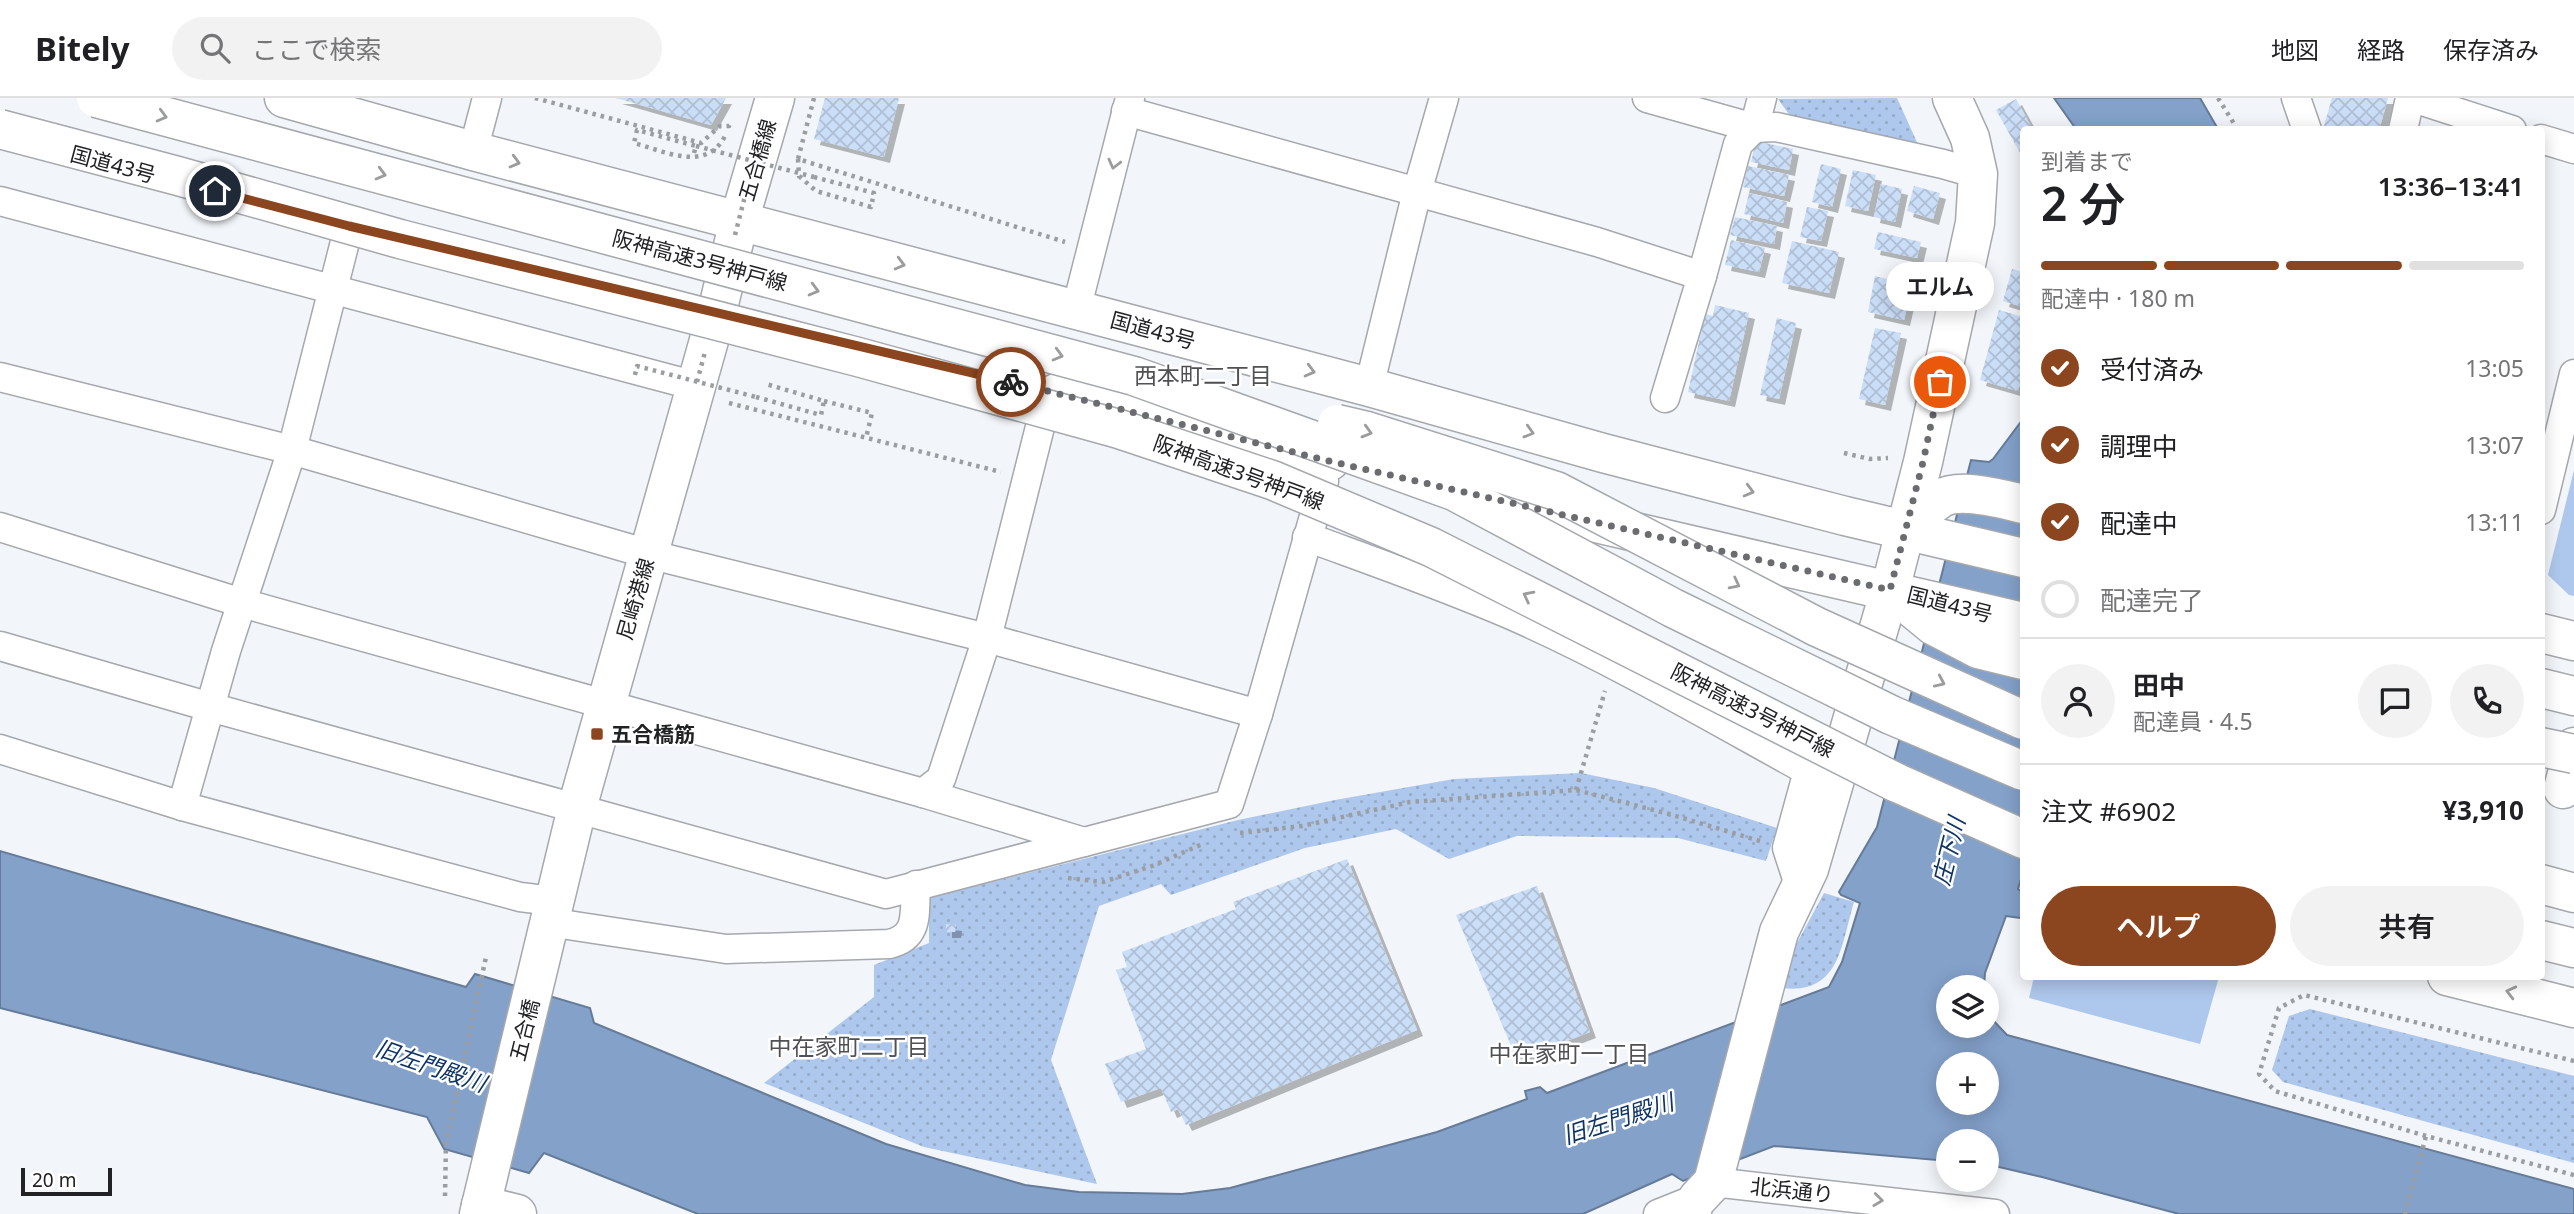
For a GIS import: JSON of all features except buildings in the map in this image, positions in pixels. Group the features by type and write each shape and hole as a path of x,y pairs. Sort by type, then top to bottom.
{"main road":[{"name":"阪神高速3号神戸線","path":"96,98 1134,376 1454,491 1673,608 1891,715 2020,770"},
{"name":"国道43号","path":"284,98 1369,387 1603,453 1845,516 2020,557"},
{"name":"五合橋線","path":"739,221 775,98"},
{"path":"1706,1190 1779,932 1809,869 1890,590 1923,462 1975,223 1978,174 1970,138 1952,98"},
{"name":"阪神高速3号神戸線","path":"0,132 178,176 400,239 858,357 1106,425 1272,480 1431,547 1895,782 2020,838"},
{"name":"国道43号","path":"0,132 349,226 1049,391 1329,461 1890,590 1936,614 2020,622"},
{"name":"尼崎港線","path":"536,978 577,808 717,312 739,221"},
{"path":"1134,376 1367,431 1556,491 1817,627 2020,719"},
{"path":"1905,529 1942,497 1966,494 2020,503"},
{"path":"1936,614 1978,649 2020,659"},
{"path":"2545,634 2574,641"},
{"path":"2545,689 2574,696"},
{"path":"2563,780 2574,747"},
{"path":"2545,753 2563,780"},
{"path":"2545,885 2574,893"},
{"path":"2545,941 2574,948"},
{"name":"五合橋","path":"492,1211 491,1162 536,978"},
{"path":"2463,980 2574,1008"}],"street":[{"path":"473,150 487,98"},
{"path":"1369,387 1417,192 1444,98"},
{"path":"1647,98 1754,128 1776,127 1978,174"},
{"path":"1665,398 1738,144 1754,128 1762,98"},
{"path":"2296,98 2306,126"},
{"path":"2404,126 2412,98 2500,126"},
{"path":"1076,310 1128,105 1417,192 1597,242 1702,276"},
{"path":"2545,140 2574,149"},
{"path":"0,201 696,386"},
{"path":"182,806 242,603 292,450 349,226"},
{"path":"2545,494 2574,374"},
{"path":"0,377 292,450 648,554 987,638 1258,714"},
{"path":"938,791 987,638 1049,391"},
{"path":"0,646 210,707 886,894 1229,804 1258,714 1329,461"},
{"path":"0,527 242,603 606,704 938,791 1084,842"},
{"path":"1307,537 1511,615 1612,664 1808,771 1787,848 1800,888"},
{"path":"0,749 182,806 520,897 550,911 726,950 889,944 903,941 912,931 916,886"},
{"path":"1658,1214 1706,1190"},
{"name":"北浜通り","path":"1706,1190 1995,1214"}],"path":[{"path":"535,98 701,143 720,126 729,126"},
{"path":"732,116 725,139 717,148 705,157 634,143 637,130 696,146 874,193 871,207 816,191 799,176 798,159 814,98"},
{"path":"2218,98 2236,126"},
{"path":"694,156 696,146"},
{"path":"798,159 1093,251"},
{"path":"635,375 637,366 821,415 824,401"},
{"path":"766,384 872,413 866,438"},
{"path":"729,403 1026,479"},
{"path":"1844,453 1870,459 1897,458"},
{"path":"1576,790 1612,664"},
{"path":"1238,833 1302,826 1410,802 1576,790 1787,848"},
{"path":"1055,849 1066,878 1102,882 1152,866 1213,839"},
{"path":"446,1184 446,1143 486,957"},
{"path":"2574,1061 2304,995 2279,1008 2259,1074 2275,1091 2426,1136 2574,1175"},
{"path":"2405,1214 2426,1136"}],"shaded area":[{"path":"1897,98 1920,149 1793,120 1778,99"},
{"path":"2574,470 2574,596 2569,595 2548,575"},
{"path":"1581,773 1654,788 1777,828 1766,861 1678,838 1517,836 1449,859 1396,829 1305,848 1171,895 1161,884 1099,906 1051,1060 1097,1184 924,1147 764,1083 874,997 874,965 929,943 929,898 1238,820 1335,800 1454,779"},
{"path":"1824,893 1854,902 1835,964 1816,984 1801,988 1782,988 1790,956"},
{"path":"2033,980 2218,980 2200,1044 2029,998"},
{"path":"2310,1009 2574,1076 2574,1163 2283,1082 2272,1070 2289,1016"}],"water":[{"path":"2054,98 2200,98 2216,126 2074,126"},
{"path":"2020,423 2020,918 2006,916 1985,975 1936,975 1936,1038 1999,1038 1999,1027 2007,1035 2574,1189 2574,1214 2179,1214 1999,1167 1999,1129 1936,1129 1936,1160 1774,1146 1683,1181 1672,1174 1583,1214 698,1214 544,1153 529,1173 444,1149 427,1117 0,1008 0,851 466,987 475,974 590,1008 594,1023 886,1144 1025,1185 1079,1192 1182,1194 1230,1188 1437,1132 1527,1099 1525,1091 1540,1087 1547,1093 1829,987 1842,962 1860,903 1839,892 1877,827 1971,460 1989,462 1993,459"}],"way so far":[{"path":"1011,382 1329,461 1890,590 1923,462 1940,382"}],"place":[{"name":"エルム","path":"1940,382"},
{"name":"五合橋筋","path":"597,734"}],"district":[{"name":"西本町二丁目","path":"1203,375"},
{"name":"中在家町二丁目","path":"849,1046"},
{"name":"中在家町一丁目","path":"1569,1053"}],"route":[{"path":"215,191 349,226 1011,382"}],"water label":[{"name":"庄下川","path":"1948,851"},
{"name":"旧左門殿川","path":"431,1065"},
{"name":"旧左門殿川","path":"1618,1118"}]}
